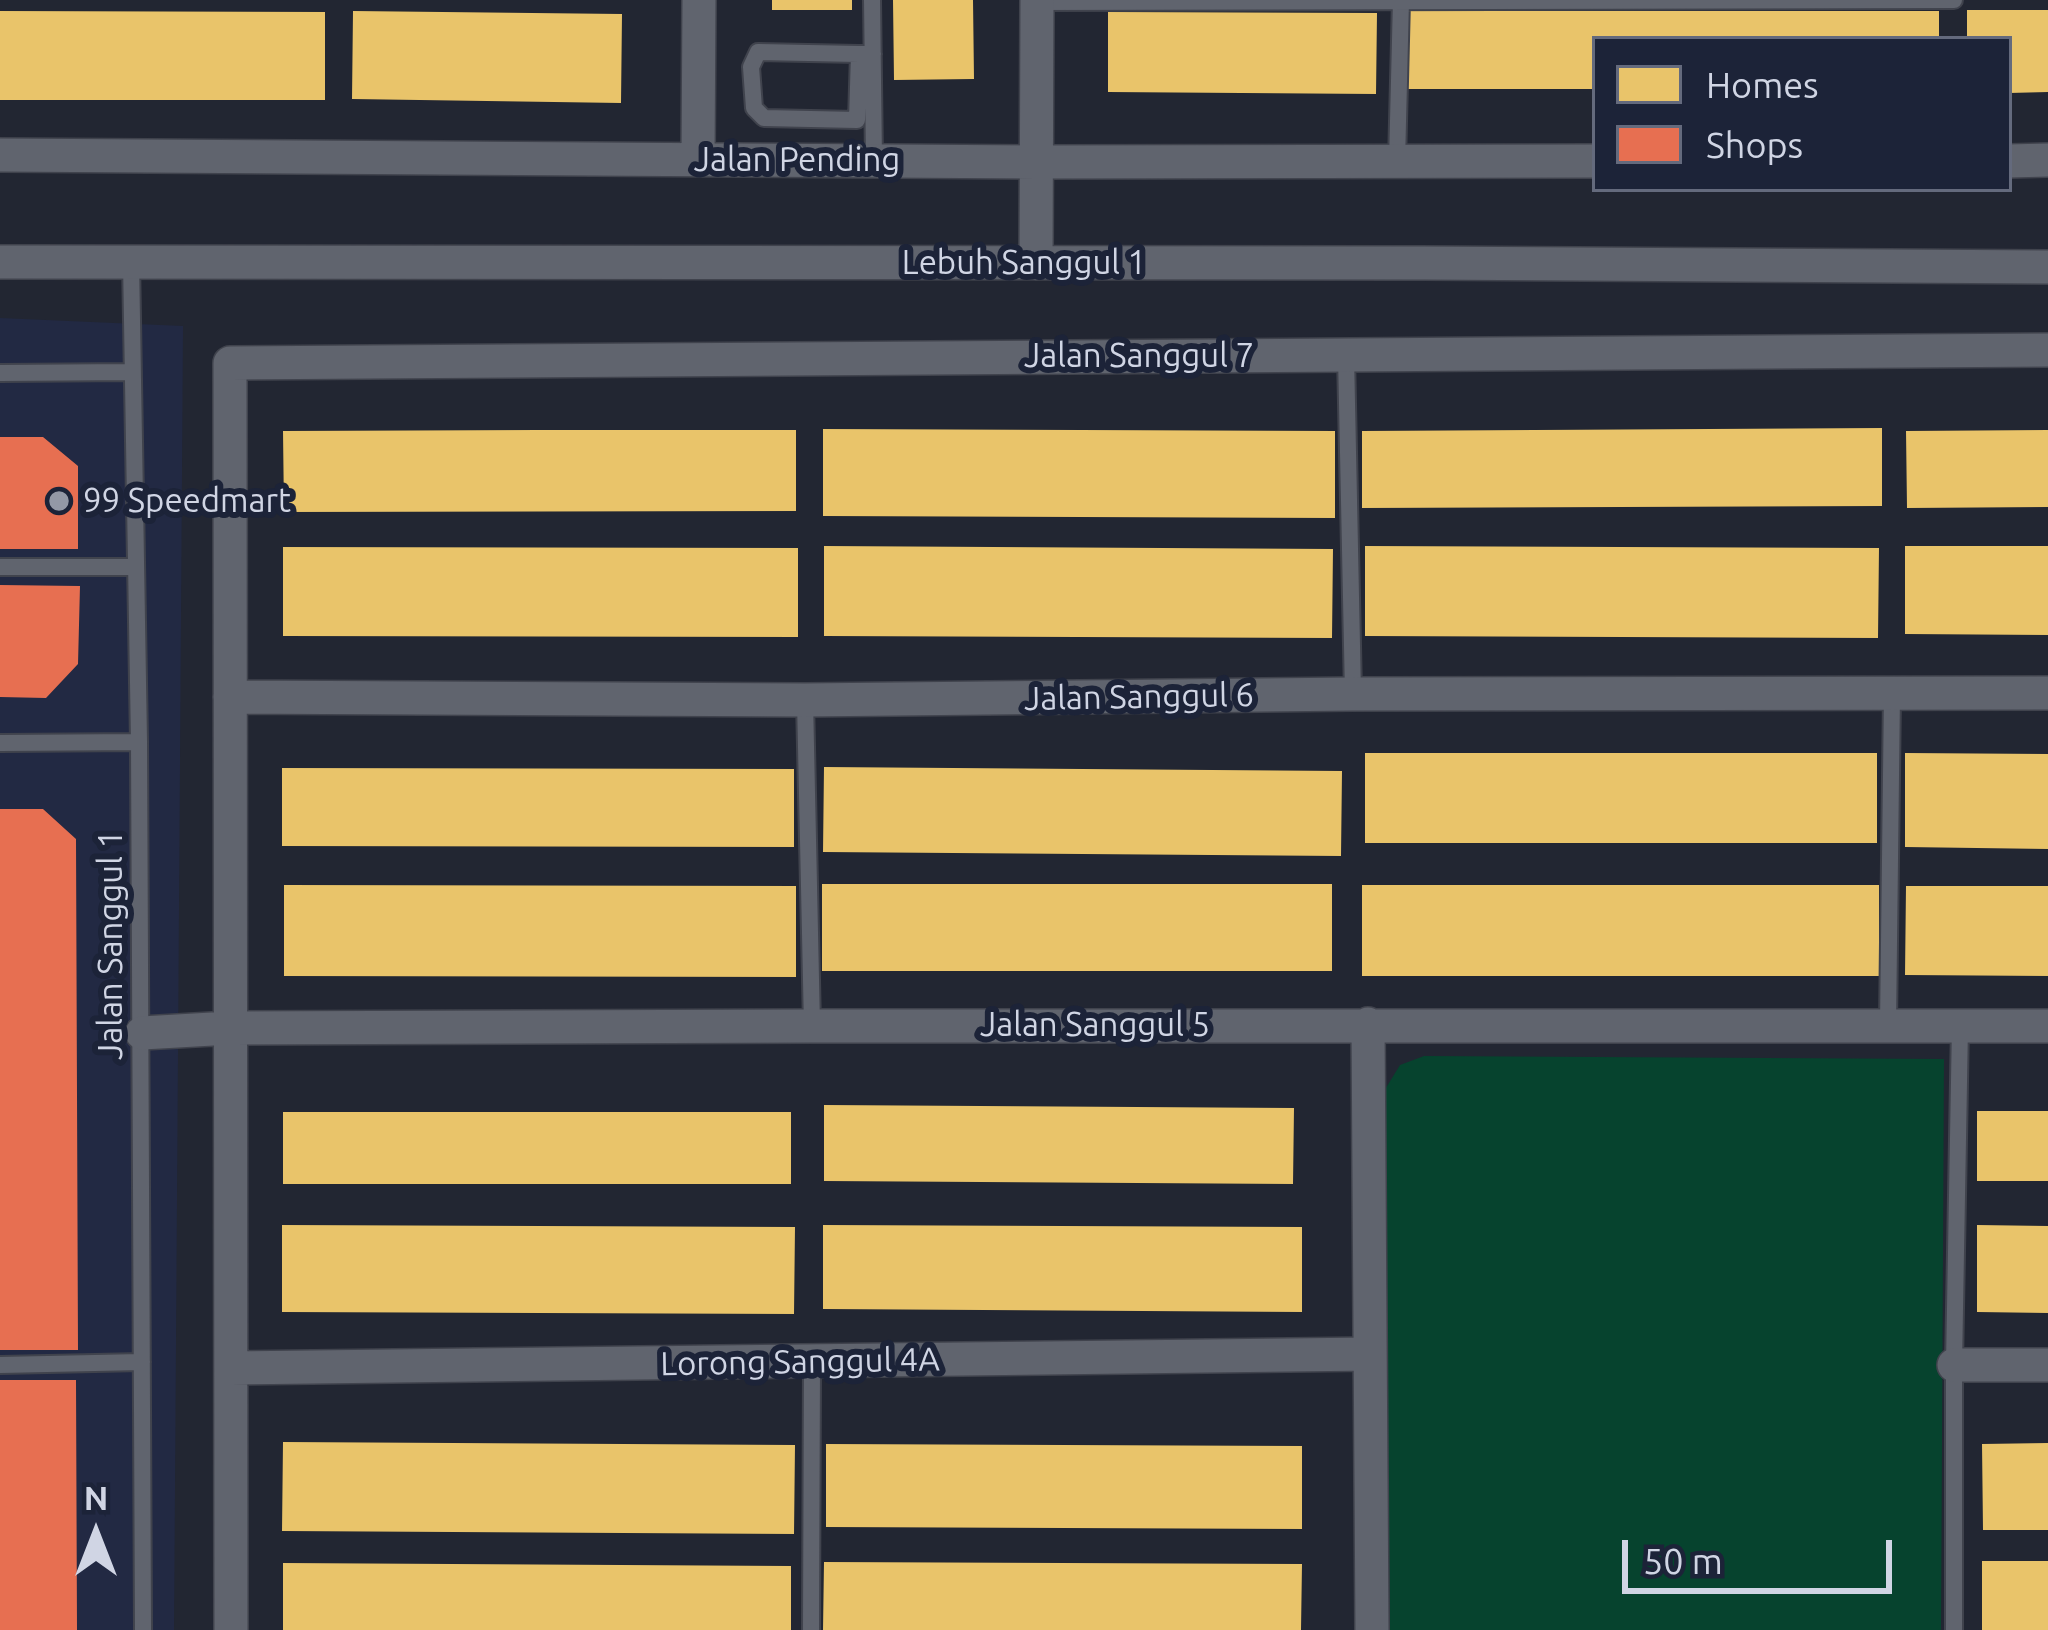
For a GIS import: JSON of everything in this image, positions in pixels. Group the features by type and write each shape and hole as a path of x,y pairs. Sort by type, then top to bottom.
{"street":[{"path":"698,159 699,0"},
{"path":"1036,263 1037,1"},
{"name":"Jalan Pending","path":"0,155 1592,161"},
{"path":"2012,160 2048,160"},
{"name":"Lebuh Sanggul 1","path":"0,262 2048,267"},
{"name":"Jalan Sanggul 7","path":"230,697 230,363 2048,350"},
{"name":"Jalan Sanggul 6","path":"230,697 805,700 2048,693"},
{"path":"230,697 231,1630"},
{"path":"1368,1024 1372,1630"},
{"name":"Jalan Sanggul 5","path":"142,1033 230,1028 2048,1026"},
{"name":"Lorong Sanggul 4A","path":"231,1368 1370,1354"},
{"path":"1954,1364 2048,1365"}],"lane":[{"path":"866,54 758,52 751,67 754,108 764,118 857,120 866,54 872,0"},
{"path":"1037,1 1954,0"},
{"path":"1397,161 1401,1"},
{"path":"866,54 874,160"},
{"name":"Jalan Sanggul 1","path":"131,260 142,1033 143,1630"},
{"path":"1346,355 1353,694"},
{"path":"0,373 131,372"},
{"path":"0,567 136,567"},
{"path":"1888,1024 1892,693"},
{"path":"805,700 812,1026"},
{"path":"0,743 139,742"},
{"path":"1954,1630 1960,1025"},
{"path":"0,1365 142,1361"},
{"path":"812,1361 812,1630"}],"shaded area":[{"path":"0,318 183,326 174,1630 0,1630"}],"green space":[{"path":"1424,1056 1944,1059 1941,1630 1390,1630 1384,1091 1400,1065"}],"building: Homes":[{"path":"772,0 852,0 852,10 772,10"},
{"path":"893,0 973,0 974,79 894,80"},
{"path":"1967,10 2048,10 2048,92 2012,93 2012,36 1967,36"},
{"path":"0,11 325,12 325,100 0,100"},
{"path":"353,11 622,14 621,103 352,99"},
{"path":"1408,11 1939,11 1939,36 1592,36 1592,89 1408,89"},
{"path":"1108,12 1377,13 1376,94 1108,92"},
{"path":"1882,428 1882,506 1362,508 1362,431"},
{"path":"823,429 1335,431 1335,518 823,516"},
{"path":"796,430 796,511 284,512 283,431"},
{"path":"2048,430 2048,507 1907,508 1906,431"},
{"path":"824,546 1333,549 1332,638 824,636"},
{"path":"1365,546 1879,548 1878,638 1365,636"},
{"path":"1905,546 2048,546 2048,635 1905,634"},
{"path":"283,547 798,548 798,637 283,636"},
{"path":"1365,753 1877,753 1877,843 1365,843"},
{"path":"1905,753 2048,754 2048,849 1905,847"},
{"path":"824,767 1342,771 1341,856 823,852"},
{"path":"282,768 794,769 794,847 282,846"},
{"path":"822,884 1332,884 1332,971 822,971"},
{"path":"284,885 796,886 796,977 284,976"},
{"path":"1362,885 1879,885 1879,976 1362,976"},
{"path":"1906,886 2048,886 2048,976 1905,975"},
{"path":"824,1105 1294,1108 1293,1184 824,1181"},
{"path":"1977,1111 2048,1111 2048,1181 1977,1181"},
{"path":"283,1112 791,1112 791,1184 283,1184"},
{"path":"282,1225 795,1227 794,1314 282,1312"},
{"path":"823,1225 1302,1227 1302,1312 823,1309"},
{"path":"1977,1225 2048,1226 2048,1313 1977,1312"},
{"path":"283,1442 795,1445 794,1534 282,1531"},
{"path":"2048,1443 2048,1530 1983,1530 1982,1444"},
{"path":"826,1444 1302,1446 1302,1529 826,1527"},
{"path":"1982,1561 2048,1561 2048,1630 1982,1630"},
{"path":"824,1562 1302,1564 1301,1630 823,1630"},
{"path":"283,1563 791,1566 791,1630 283,1630"}],"building: Shops":[{"path":"0,437 43,437 78,466 78,549 0,549"},
{"path":"0,585 80,586 78,664 46,698 0,697"},
{"path":"0,809 43,809 76,839 78,1350 0,1350"},
{"path":"0,1380 76,1380 77,1630 0,1630"}],"place":[{"name":"99 Speedmart","path":"59,501"}]}
